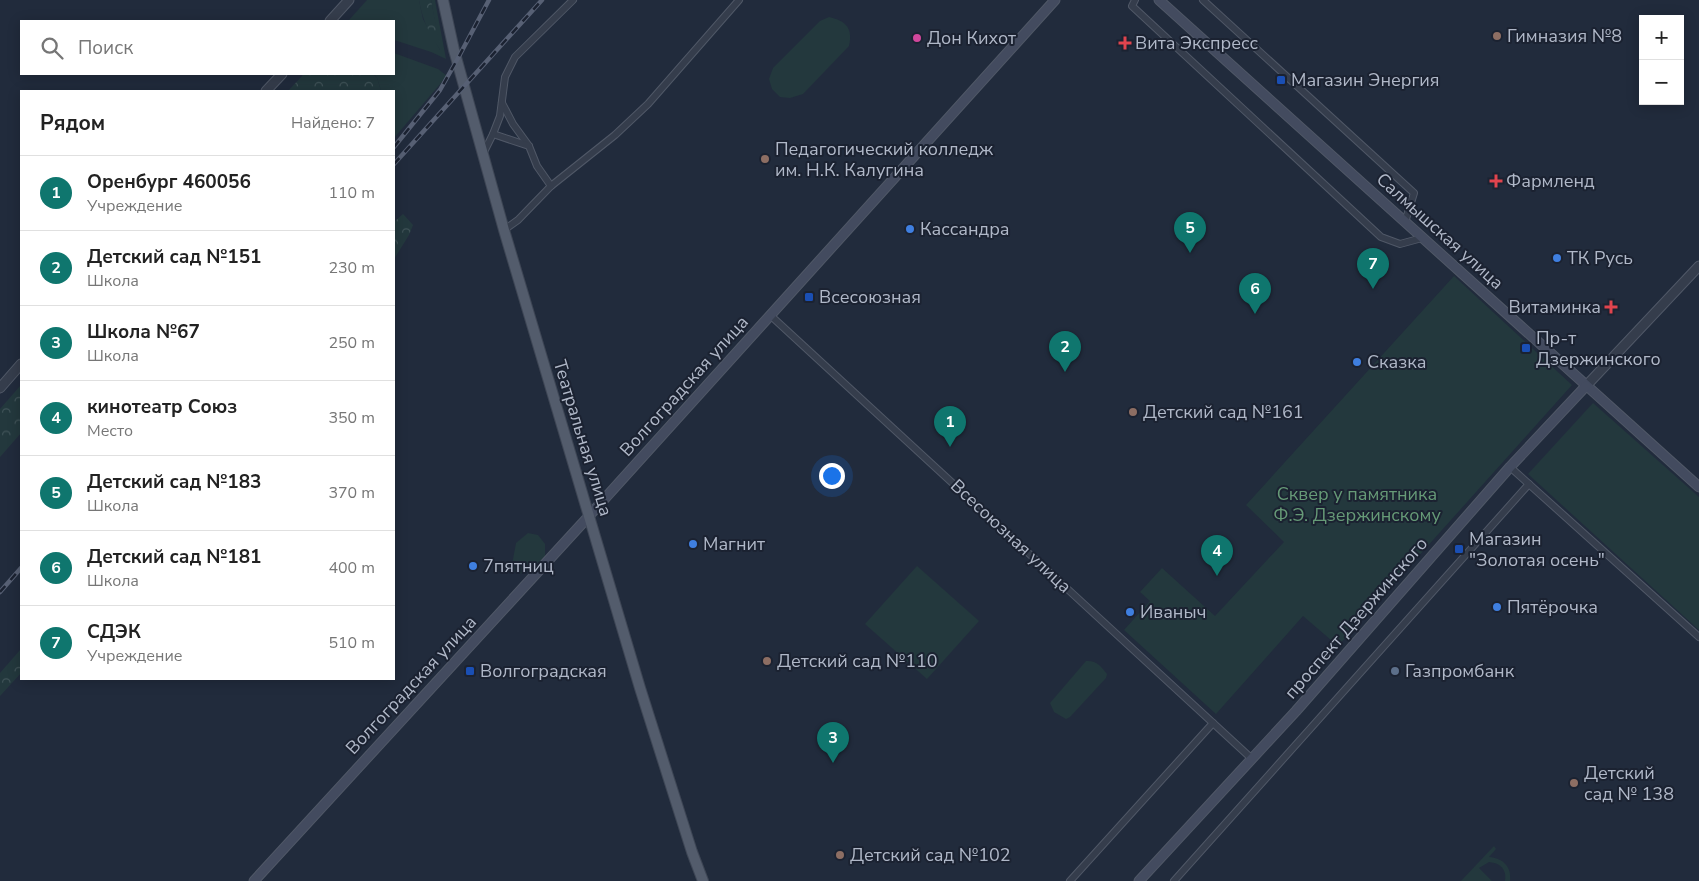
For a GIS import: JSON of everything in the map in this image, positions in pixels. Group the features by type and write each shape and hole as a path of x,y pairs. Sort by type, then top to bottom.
{"main road":[{"name":"Театральная улица","path":"443,0 454,50 484,152 504,230 640,688 689,843 703,881"},
{"name":"Волгоградская улица","path":"254,881 589,516 1055,0"},
{"name":"Салмышская улица","path":"1159,0 1699,487"},
{"name":"проспект Дзержинского","path":"1139,881 1296,710 1510,467 1586,386"}],"street":[{"path":"331,20 349,0"},
{"path":"484,152 493,134 502,103 505,77 515,57 573,0"},
{"path":"504,230 518,220 551,186 614,135 648,104 739,0"},
{"path":"1134,0 1132,6 1381,237 1400,244 1422,238"},
{"path":"1203,0 1414,193 1405,222"},
{"path":"267,90 281,75"},
{"path":"502,103 513,124 529,146 536,166 551,186"},
{"path":"493,134 529,146"},
{"name":"проспект Дзержинского","path":"1586,386 1699,266"},
{"name":"Всесоюзная улица","path":"770,314 1251,758"},
{"path":"0,388 20,365"},
{"path":"1510,467 1699,637"},
{"path":"1174,881 1529,484"},
{"path":"1070,881 1213,723"}],"green space":[{"path":"367,0 419,0 423,19 440,50 431,0 435,0 446,59 395,40 395,20 349,20"},
{"path":"419,0 431,0 441,51 427,27"},
{"path":"829,17 847,26 850,34 849,46 803,94 790,98 780,97 772,89 769,79 773,68 820,21"},
{"path":"395,53 438,69 447,76 395,137 395,90 381,90 375,75 395,75"},
{"path":"303,75 374,75 377,78 381,90 289,90"},
{"path":"403,214 413,225 395,257 395,221"},
{"name":"Сквер у памятника Ф.Э. Дзержинскому","path":"1454,276 1572,385 1338,646 1303,616 1216,714 1124,630 1150,601 1140,592 1162,568 1215,616 1284,542 1246,505"},
{"path":"20,386 20,434 0,457 0,409"},
{"path":"1593,403 1699,497 1699,630 1528,474"},
{"path":"528,533 538,535 545,544 545,556 532,570 519,574 511,570 516,543"},
{"path":"917,566 979,621 927,679 865,624"},
{"path":"20,650 20,674 0,696 0,673"},
{"path":"1086,661 1093,661 1100,666 1107,674 1106,678 1066,719 1054,712 1050,703"},
{"path":"1494,846 1496,849 1489,857 1498,859 1506,864 1510,871 1510,881 1505,881 1504,870 1500,866 1489,862 1479,868 1492,881 1461,881"}],"railway":[{"path":"395,146 440,90 489,0"},
{"path":"395,163 542,0"},
{"path":"0,592 20,569"}],"place":[{"name":"Гимназия №8","path":"1497,36"},
{"name":"Дон Кихот","path":"917,38"},
{"name":"Вита Экспресс","path":"1125,43"},
{"name":"Магазин Энергия","path":"1281,80"},
{"name":"Педагогический колледж им. Н.К. Калугина","path":"765,159"},
{"name":"Фармленд","path":"1496,181"},
{"name":"Кассандра","path":"910,229"},
{"name":"Детский сад №183","path":"1190,253"},
{"name":"ТК Русь","path":"1557,258"},
{"name":"СДЭК","path":"1373,289"},
{"name":"Всесоюзная","path":"809,297"},
{"name":"Витаминка","path":"1611,307"},
{"name":"Детский сад №181","path":"1255,314"},
{"name":"Пр-т Дзержинского","path":"1526,348"},
{"name":"Сказка","path":"1357,362"},
{"name":"Детский сад №151","path":"1065,372"},
{"name":"Детский сад №161","path":"1133,412"},
{"name":"Оренбург 460056","path":"950,447"},
{"name":"Магнит","path":"693,544"},
{"name":"Магазин \"Золотая осень\"","path":"1459,549"},
{"name":"7пятниц","path":"473,566"},
{"name":"кинотеатр Союз","path":"1217,576"},
{"name":"Пятёрочка","path":"1497,607"},
{"name":"Иваныч","path":"1130,612"},
{"name":"Детский сад №110","path":"767,661"},
{"name":"Волгоградская","path":"470,671"},
{"name":"Газпромбанк","path":"1395,671"},
{"name":"Школа №67","path":"833,763"},
{"name":"Детский сад № 138","path":"1574,783"},
{"name":"Детский сад №102","path":"840,855"}]}
